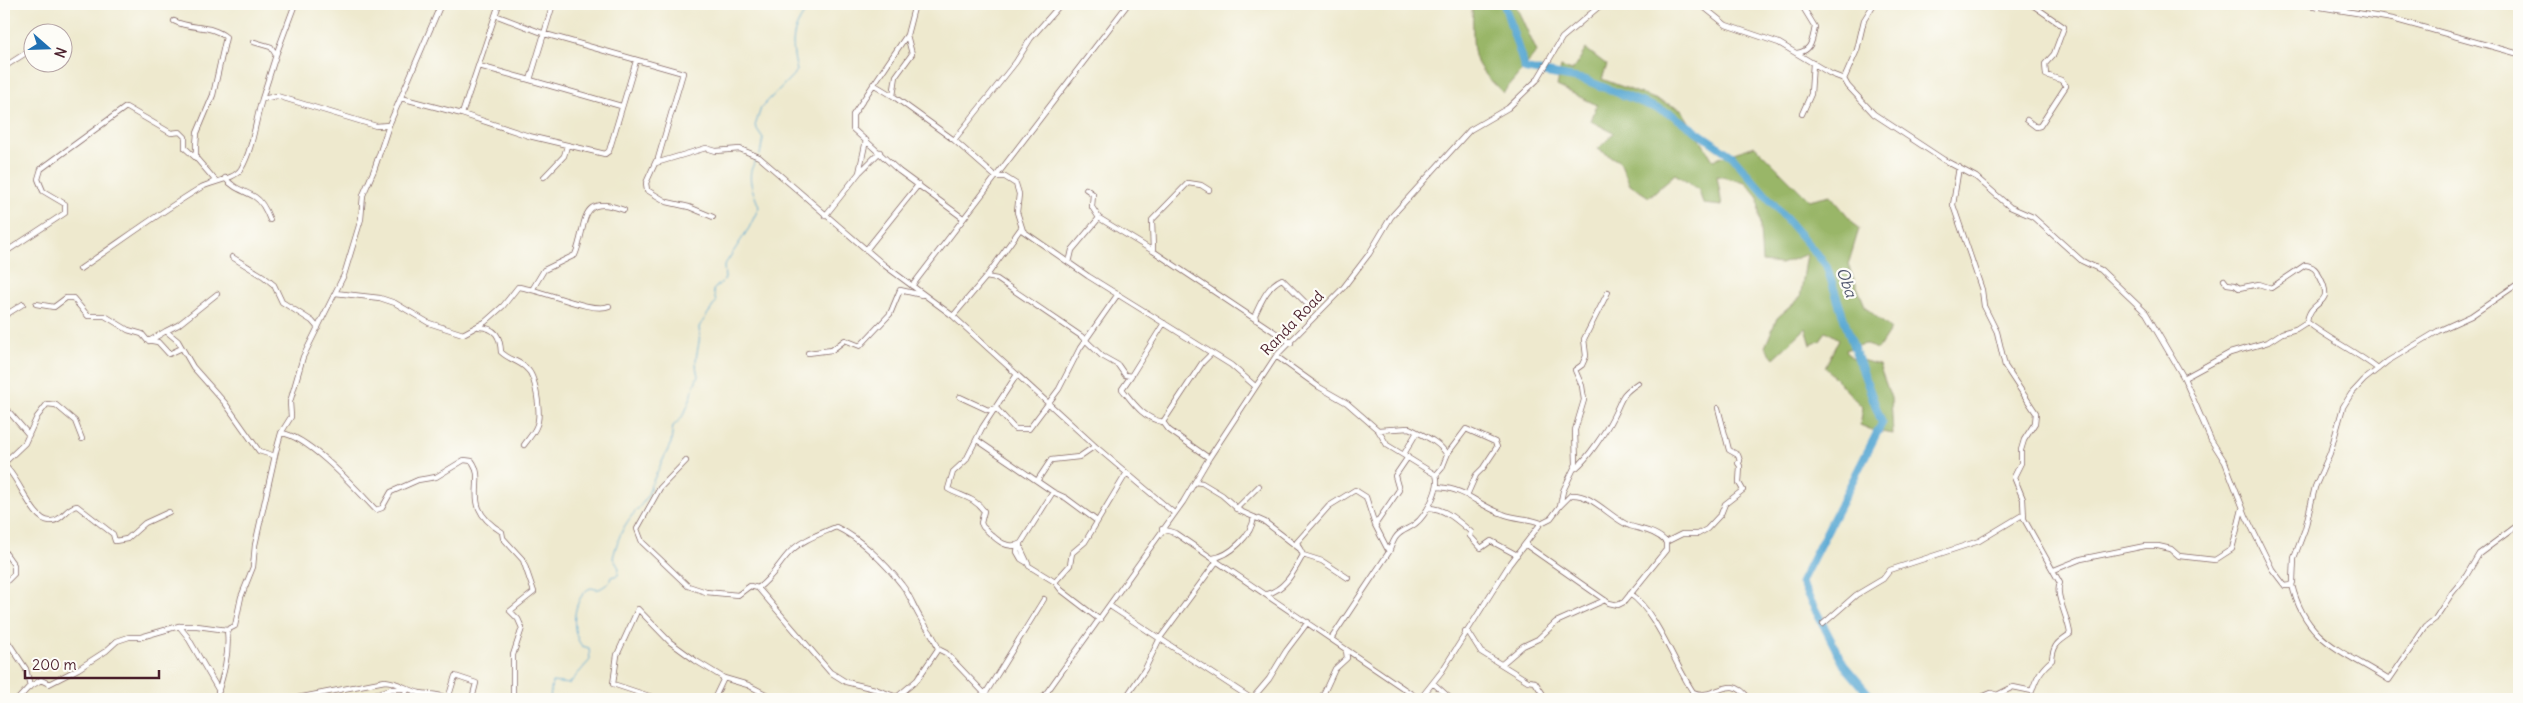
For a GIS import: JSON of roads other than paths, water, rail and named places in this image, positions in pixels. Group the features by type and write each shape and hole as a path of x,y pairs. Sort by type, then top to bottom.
{"street":[{"path":"80,269 195,191 215,180 233,177 240,170 250,145 276,54 295,4"},
{"path":"18,699 30,686 41,680 49,684 61,679 106,651 117,641 179,626 227,630 235,626 241,597 253,567 256,539 280,433 291,417 290,402 297,375 344,275 360,219 362,195 374,170 389,125 441,4"},
{"path":"462,114 499,4"},
{"path":"530,80 553,4"},
{"path":"915,4 906,35 853,115 852,123 855,132 880,152 899,171 963,218"},
{"path":"954,140 1016,62 1031,38 1061,4"},
{"path":"912,286 1105,31 1128,4"},
{"name":"Randa Road","path":"1042,699 1110,606 1174,513 1276,356 1291,343 1343,288 1369,254 1391,217 1470,130 1508,108 1537,80 1562,38 1602,4"},
{"path":"1700,4 1726,25 1776,42 1813,62 1830,74 1844,78 1848,86 1874,114 1976,177 2010,207 2033,217 2082,261 2101,270 2146,313 2184,378 2211,440 2225,462 2242,508 2272,569 2285,586 2292,585"},
{"path":"1796,53 1808,50 1815,27 1800,4"},
{"path":"1844,78 1857,50 1864,20 1874,4"},
{"path":"2028,120 2036,127 2040,126 2066,86 2061,80 2046,75 2045,64 2054,54 2064,26 2032,4"},
{"path":"2302,4 2393,19 2519,54"},
{"path":"495,15 545,34 683,73 656,163"},
{"path":"174,21 186,26 210,28 226,37 213,96 197,132 196,158"},
{"path":"893,96 896,76 912,54 906,35"},
{"path":"254,42 272,47 276,54"},
{"path":"4,67 22,55"},
{"path":"401,98 599,154 609,151 636,61"},
{"path":"1802,114 1811,94 1813,62"},
{"path":"479,66 621,106"},
{"path":"873,84 893,96 954,140 996,177 1005,177 1016,184 1019,188 1017,212 1021,228 1069,263 1231,365 1255,386"},
{"path":"262,100 277,96 376,126 389,125"},
{"path":"4,254 61,218 65,213 66,204 43,191 38,179 41,169 126,107 171,133 180,132 185,137 185,148 215,180"},
{"path":"859,173 866,140"},
{"path":"544,177 564,156 567,146"},
{"path":"713,217 689,207 667,202 647,190 646,183 656,161 656,163 706,148 716,151 747,151 759,157 866,250 953,316 1047,404 1126,474 1174,513"},
{"path":"825,216 859,173 880,152"},
{"path":"1959,168 1953,205 1980,284 1984,306 1997,332 2005,366 2036,412 2035,423 2024,440 2021,463 2014,477 2023,499 2024,519 2060,583 2058,593 2070,624 2070,634 2056,642 2052,650 2052,660 2044,666 2035,681 2032,691 2013,687 1997,695 1992,693 1977,699"},
{"path":"225,178 242,192 257,198 266,209 270,220"},
{"path":"1153,251 1151,224 1155,216 1165,209 1188,183 1201,185 1209,190"},
{"path":"866,250 919,184"},
{"path":"1086,189 1093,194 1092,208 1099,218 1153,251 1291,343"},
{"path":"532,290 544,270 575,255 584,219 590,209 602,204 624,210"},
{"path":"1069,263 1072,250 1099,218"},
{"path":"953,316 986,277 1021,228"},
{"path":"232,257 264,276 274,285 282,302 312,321 318,328"},
{"path":"2224,280 2227,284 2235,285 2239,288 2259,284 2271,288 2305,265 2316,268 2326,291 2325,298 2308,314 2307,322"},
{"path":"986,277 997,279 1086,340 1102,356 1118,365 1125,375 1130,376"},
{"path":"1257,321 1255,315 1262,298 1275,282 1282,279 1307,304"},
{"path":"2518,525 2479,554 2474,566 2459,587 2452,593 2435,619 2426,626 2389,680 2348,657 2325,641 2301,612 2292,585 2296,551 2305,529 2315,487 2330,453 2343,407 2351,394 2378,369 2438,331 2476,313 2519,283"},
{"path":"335,293 380,298 394,303 429,324 458,334 478,327 502,306 518,287 596,309 609,306"},
{"path":"808,353 832,350 845,340 860,346 890,314 900,290 924,295"},
{"path":"1575,469 1576,430 1584,394 1575,370 1582,365 1586,356 1584,339 1608,292"},
{"path":"149,340 178,325 217,294"},
{"path":"996,408 1012,427 1029,429 1058,389 1086,340 1118,294"},
{"path":"36,304 54,307 66,298 73,298 88,316 105,316 128,330 158,342 168,354 182,348"},
{"path":"4,316 23,304"},
{"path":"2184,378 2230,353 2268,342 2282,332 2296,329 2307,322"},
{"path":"2307,322 2325,336 2340,343 2378,369"},
{"path":"1164,323 1122,389 1144,415 1150,419 1163,422 1169,430 1209,458"},
{"path":"478,327 493,330 499,337 501,352 509,359 526,367 532,376 538,408 538,423 524,445"},
{"path":"166,331 182,348 193,367 225,403 259,451 275,456"},
{"path":"1163,422 1202,363 1211,354"},
{"path":"1276,356 1319,386 1341,398 1378,430 1387,445 1436,475 1438,487 1429,508 1415,524 1406,527 1396,537 1389,552 1331,639"},
{"path":"1016,376 982,428 966,460 953,472 948,489 970,497 979,503 984,512 981,523 983,527 1000,543 1019,544"},
{"path":"1560,506 1563,491 1575,469 1606,428 1614,415 1619,400 1638,383"},
{"path":"960,397 988,410 996,408"},
{"path":"82,438 75,420 65,411 51,404 43,408 22,447 4,464 12,472 39,517 49,522 55,521 71,508 77,506 113,534 115,541 127,539 145,523 169,512"},
{"path":"4,406 29,435"},
{"path":"1666,542 1682,534 1698,534 1707,528 1721,514 1725,504 1743,490 1739,483 1740,466 1738,463 1740,461 1738,455 1728,450 1718,408"},
{"path":"1378,430 1408,428 1433,441 1444,449 1447,455"},
{"path":"1436,475 1466,428 1495,442 1497,447 1476,475 1468,493"},
{"path":"1376,525 1399,490 1395,476 1417,432"},
{"path":"280,433 301,441 329,463 376,510 382,508 391,492 418,480 436,477 464,460 472,461 477,468 475,498 480,511 490,525 502,532 503,538 523,560 534,592 510,611 522,628 513,655 513,699"},
{"path":"977,440 1053,492 1066,498 1097,521"},
{"path":"1038,481 1051,460 1079,457 1095,446"},
{"path":"686,461 660,488 637,529 642,542 668,564 688,586 706,592 738,595 750,586 758,588 830,672 846,682 897,697 916,680 938,649"},
{"path":"1055,582 1070,565 1072,554 1085,542 1126,474"},
{"path":"1195,482 1202,483 1222,496 1236,509 1254,517 1300,549"},
{"path":"1236,509 1259,486"},
{"path":"1438,487 1468,493 1476,500 1502,514 1541,523"},
{"path":"1348,578 1322,561 1303,555 1297,542 1329,506 1355,490 1366,496 1376,525 1389,552"},
{"path":"1019,544 1053,492"},
{"path":"1162,529 1175,533 1419,699 1433,683 1517,555 1541,523 1550,518 1571,495 1582,495 1625,523 1642,528 1666,542"},
{"path":"1429,508 1441,509 1461,524 1471,532 1470,536 1482,548 1491,541 1517,555"},
{"path":"2054,570 2081,559 2145,546 2171,549 2179,556 2215,560 2232,549 2242,508"},
{"path":"1823,624 1856,595 1883,579 1890,570 1979,541 2024,514"},
{"path":"1125,699 1146,669 1160,638 1215,560 1224,557 1230,552 1252,527 1254,517"},
{"path":"758,588 773,575 788,554 798,545 836,527 850,533 866,546 903,586 936,641 938,649 946,654 985,697 1044,599"},
{"path":"1526,545 1605,600 1618,605 1630,594 1666,550 1666,542"},
{"path":"1019,544 1027,562 1032,568 1055,582 1061,590 1100,620"},
{"path":"4,551 14,565 14,574 4,584"},
{"path":"1267,594 1278,591 1303,555"},
{"path":"1630,594 1639,600 1658,627 1693,692"},
{"path":"1502,664 1523,646 1538,639 1556,622 1605,600"},
{"path":"1110,606 1252,699 1269,679 1286,651 1308,622"},
{"path":"658,699 641,697 613,684 617,655 638,609 670,642 724,678 748,685 775,699"},
{"path":"179,626 219,691"},
{"path":"216,699 224,675 223,665 229,652 227,630"},
{"path":"1465,632 1469,633 1481,652 1528,681 1535,682 1546,699"},
{"path":"4,636 26,669 30,686"},
{"path":"1321,699 1335,669 1347,658 1346,650"},
{"path":"292,699 385,681 397,682 408,689 425,694 440,694 448,699 455,676 476,683 472,699"},
{"path":"714,699 724,678"},
{"path":"1433,683 1451,699"},
{"path":"1693,692 1704,694 1730,686 1739,689 1749,699"},
{"path":"358,699 391,689 408,689"},
{"path":"401,699 408,689"},
{"path":"1688,699 1693,692"}],"waterway":[{"path":"760,155 763,138 755,126 761,108 797,71 793,51 794,35 800,20 812,4"},
{"name":"Oba","path":"1504,4 1525,69 1585,80 1671,114 1732,156 1826,265 1882,423 1801,582 1844,665 1873,699"},
{"path":"652,483 671,443 673,426 683,415 698,376 696,356 700,334 699,327 716,302 713,290 725,279 724,266 749,228 759,207 750,176 751,170 758,158"},
{"path":"550,699 552,682 569,684 590,660 589,648 582,646 576,633 576,609 582,595 587,590 590,588 600,588 609,583 611,577 618,575 619,568 613,558 619,539 628,521 648,495 651,484"}]}
